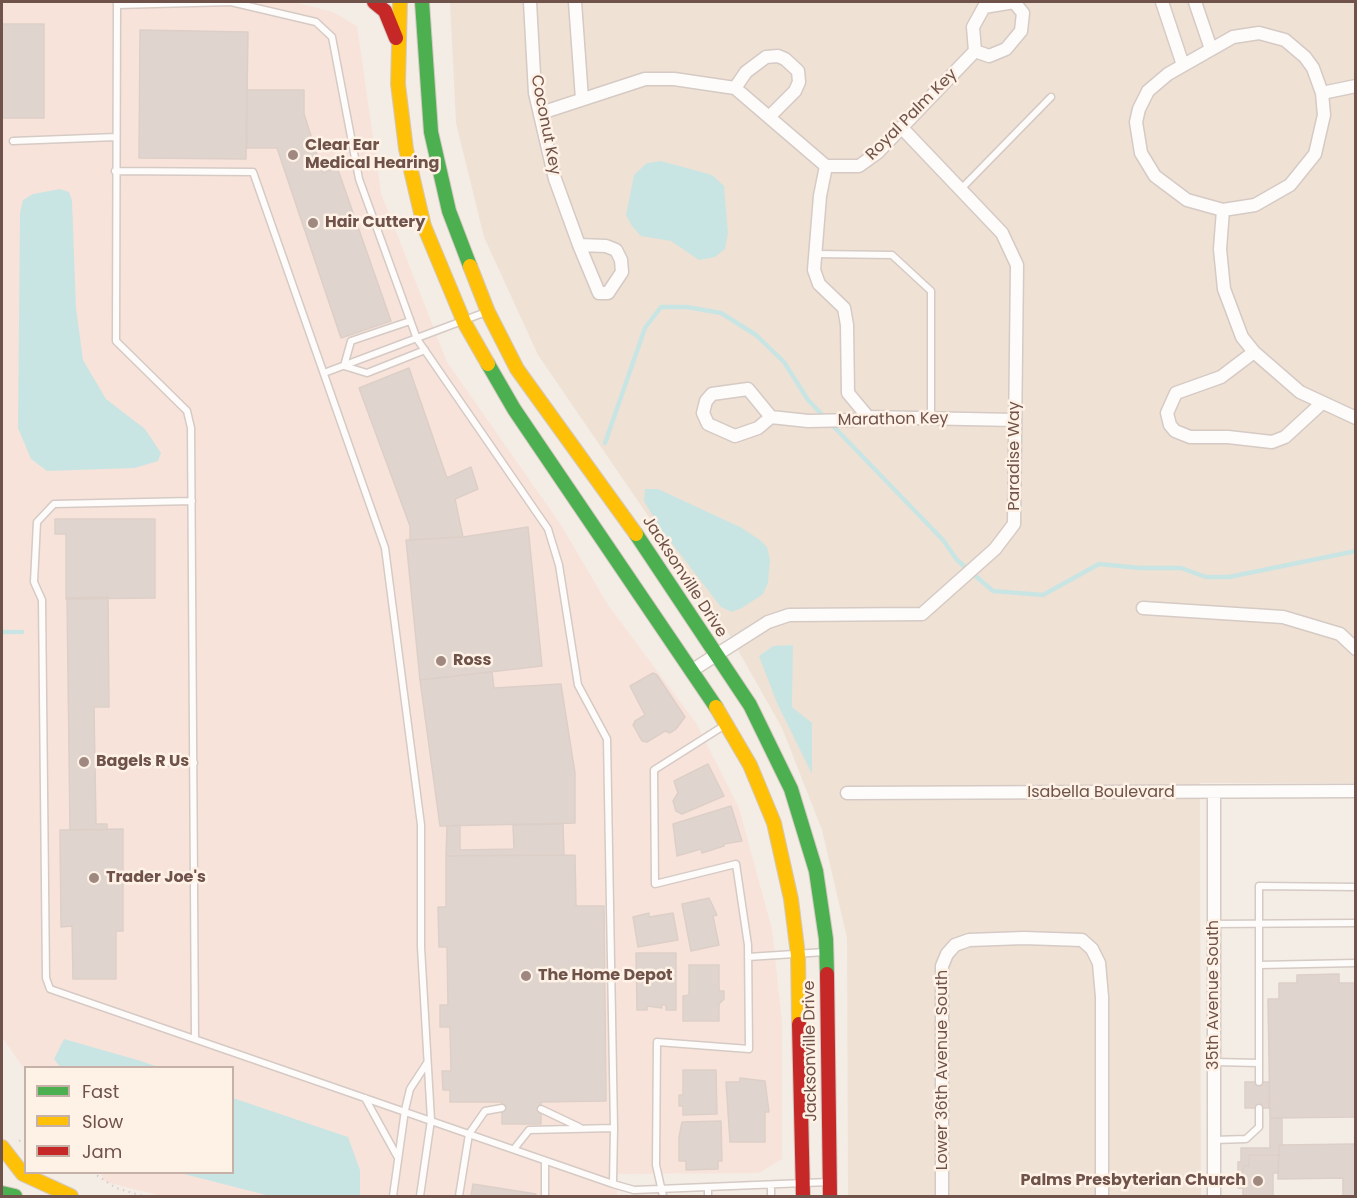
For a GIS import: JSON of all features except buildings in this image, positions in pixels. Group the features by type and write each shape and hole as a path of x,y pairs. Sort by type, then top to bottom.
{"main road":[{"path":"374,2 385,11 399,48"},
{"name":"Jacksonville Drive","path":"400,2 398,84 406,149 424,226 464,322 514,409 727,724 750,765 774,823 791,899 798,955 803,1190"},
{"name":"Jacksonville Drive","path":"422,2 431,132 449,210 488,312 517,369 629,523 716,656 770,742 791,789 816,871 826,952 830,1197"},
{"path":"2,1147 23,1174 71,1197"},
{"path":"2,1193 15,1197"}],"street":[{"name":"Coconut Key","path":"530,2 535,93 555,179 579,245"},
{"path":"574,2 582,99"},
{"path":"1014,2 1023,13 1022,31 1006,49 989,56 975,51 973,27 984,7 1014,2"},
{"path":"1162,2 1184,65"},
{"path":"1195,2 1211,49"},
{"path":"1259,33 1285,40 1305,57 1322,93 1324,115 1319,141 1300,176 1268,200 1223,210 1187,200 1165,185 1147,165 1137,140 1138,116 1148,91 1157,81 1211,49 1233,37 1246,34 1259,33"},
{"name":"Royal Palm Key","path":"826,166 859,166 878,153 975,51"},
{"path":"735,88 746,72 766,57 778,56 785,59 798,71 799,82 795,91 770,116"},
{"path":"541,113 657,78 735,88 826,166 820,196 814,270 819,284 844,308 847,325 848,393 862,418"},
{"path":"1322,93 1356,86"},
{"name":"Paradise Way","path":"691,670 768,622 789,615 922,614 995,549 1014,524 1017,265 1002,233 902,128"},
{"path":"1223,210 1220,249 1224,289 1242,337 1254,352 1300,392 1356,418"},
{"path":"1254,352 1221,377 1176,393 1167,413 1170,425 1175,431 1190,437 1228,437 1261,443 1272,442 1285,437 1322,404"},
{"path":"748,389 771,417 758,428 735,436 708,424 703,413 706,401 712,394 748,389"},
{"name":"Marathon Key","path":"771,417 808,421 862,418 1015,420"},
{"path":"1143,608 1204,614 1283,617 1340,634 1356,649"},
{"name":"Isabella Boulevard","path":"847,793 1356,791"},
{"name":"35th Avenue South","path":"1214,793 1214,1197"},
{"name":"Lower 36th Avenue South","path":"942,1197 942,966 947,954 956,945 969,940 1024,938 1082,940 1092,949 1099,963 1102,997 1102,1197"}],"lane":[{"path":"195,1039 191,428 187,411 116,341 115,171 118,3 231,2 316,22 332,37 359,179 417,339 548,529 558,565 578,685 607,739 613,1184"},
{"path":"961,189 1052,97"},
{"path":"13,141 116,137"},
{"path":"115,171 253,172 386,548 421,825 421,947 431,1120 420,1197"},
{"path":"815,254 892,255 931,291 931,418"},
{"path":"324,373 488,312"},
{"path":"344,366 351,341 410,321"},
{"path":"344,366 367,373 425,350"},
{"path":"192,501 54,504 37,522 34,582 42,600 46,978 50,989 405,1110 545,1162 634,1190 771,1185 803,1190 830,1182"},
{"path":"663,1197 663,1188 656,1165 657,1042 749,1049 748,957 736,864 655,884 654,770 727,724"},
{"path":"140,762 194,763"},
{"path":"1259,1082 1259,886 1356,886"},
{"path":"1214,924 1356,923"},
{"path":"748,957 826,952"},
{"path":"1259,965 1356,963"},
{"path":"1214,1062 1259,1063"},
{"path":"393,1197 397,1156 410,1089 427,1063"},
{"path":"364,1097 397,1156"},
{"path":"459,1197 470,1134 485,1111 502,1108"},
{"path":"541,1108 582,1128"},
{"path":"1214,1140 1246,1139 1259,1127 1259,1108"},
{"path":"514,1149 529,1130 614,1128"},
{"path":"545,1162 545,1197"},
{"path":"771,1185 771,1197"},
{"path":"708,1187 708,1197"}],"path":[{"path":"94,1174 116,1188 143,1197"}],"shaded area":[{"path":"2,2 294,2 333,12 357,26 381,193 447,362 561,525 608,605 696,723 739,808 772,929 782,1023 782,1159 759,1173 617,1174 617,1196 162,1196 106,1182 101,1174 234,1174 234,1066 24,1066 24,1069 2,1037"},
{"path":"450,2 1355,2 1355,783 1200,783 1201,1196 848,1196 847,938 822,830 782,728 729,634 538,355 484,237 456,123"}],"water":[{"path":"661,161 712,175 724,186 728,233 725,249 715,257 699,260 671,241 641,236 632,226 626,215 634,175 647,163"},
{"path":"60,189 69,192 72,200 76,308 83,360 106,399 145,429 161,453 158,461 135,468 47,471 31,459 18,428 20,213 23,200 33,194"},
{"path":"645,489 658,489 740,527 760,540 767,547 770,560 768,583 763,594 732,612 721,607 660,528 644,501"},
{"path":"793,645 792,707 812,723 812,774 777,703 759,656 773,646"},
{"path":"64,1039 155,1066 59,1066 54,1059"},
{"path":"234,1098 348,1137 360,1170 360,1196 270,1196 184,1174 234,1174"}],"waterway":[{"path":"605,443 645,328 661,307 687,307 721,313 756,335 784,362 808,400 943,540 957,560 993,591 1043,595 1099,564 1140,568 1181,568 1206,577 1229,577 1356,551"},
{"path":"2,632 22,632"}],"traffic: fast":[{"path":"422,2 431,132 449,211 470,266"},
{"path":"488,364 514,409 716,707"},
{"path":"636,534 750,705 791,789 816,871 826,939 827,974"},
{"path":"2,1193 15,1196"}],"traffic: slow":[{"path":"400,2 398,84 406,149 424,226 464,322 488,364"},
{"path":"470,266 488,312 517,369 636,534"},
{"path":"716,707 750,765 774,823 791,899 798,955 799,1024"},
{"path":"2,1147 23,1174 71,1196"}],"traffic: jam":[{"path":"374,2 385,11 396,38"},
{"path":"827,974 830,1196"},
{"path":"799,1024 803,1196"}],"place":[{"name":"Clear Ear Medical Hearing","path":"293,155"},
{"name":"Hair Cuttery","path":"313,223"},
{"name":"Ross","path":"441,661"},
{"name":"Bagels R Us","path":"84,762"},
{"name":"Trader Joe's","path":"94,878"},
{"name":"The Home Depot","path":"526,976"},
{"name":"Palms Presbyterian Church","path":"1258,1181"}]}
